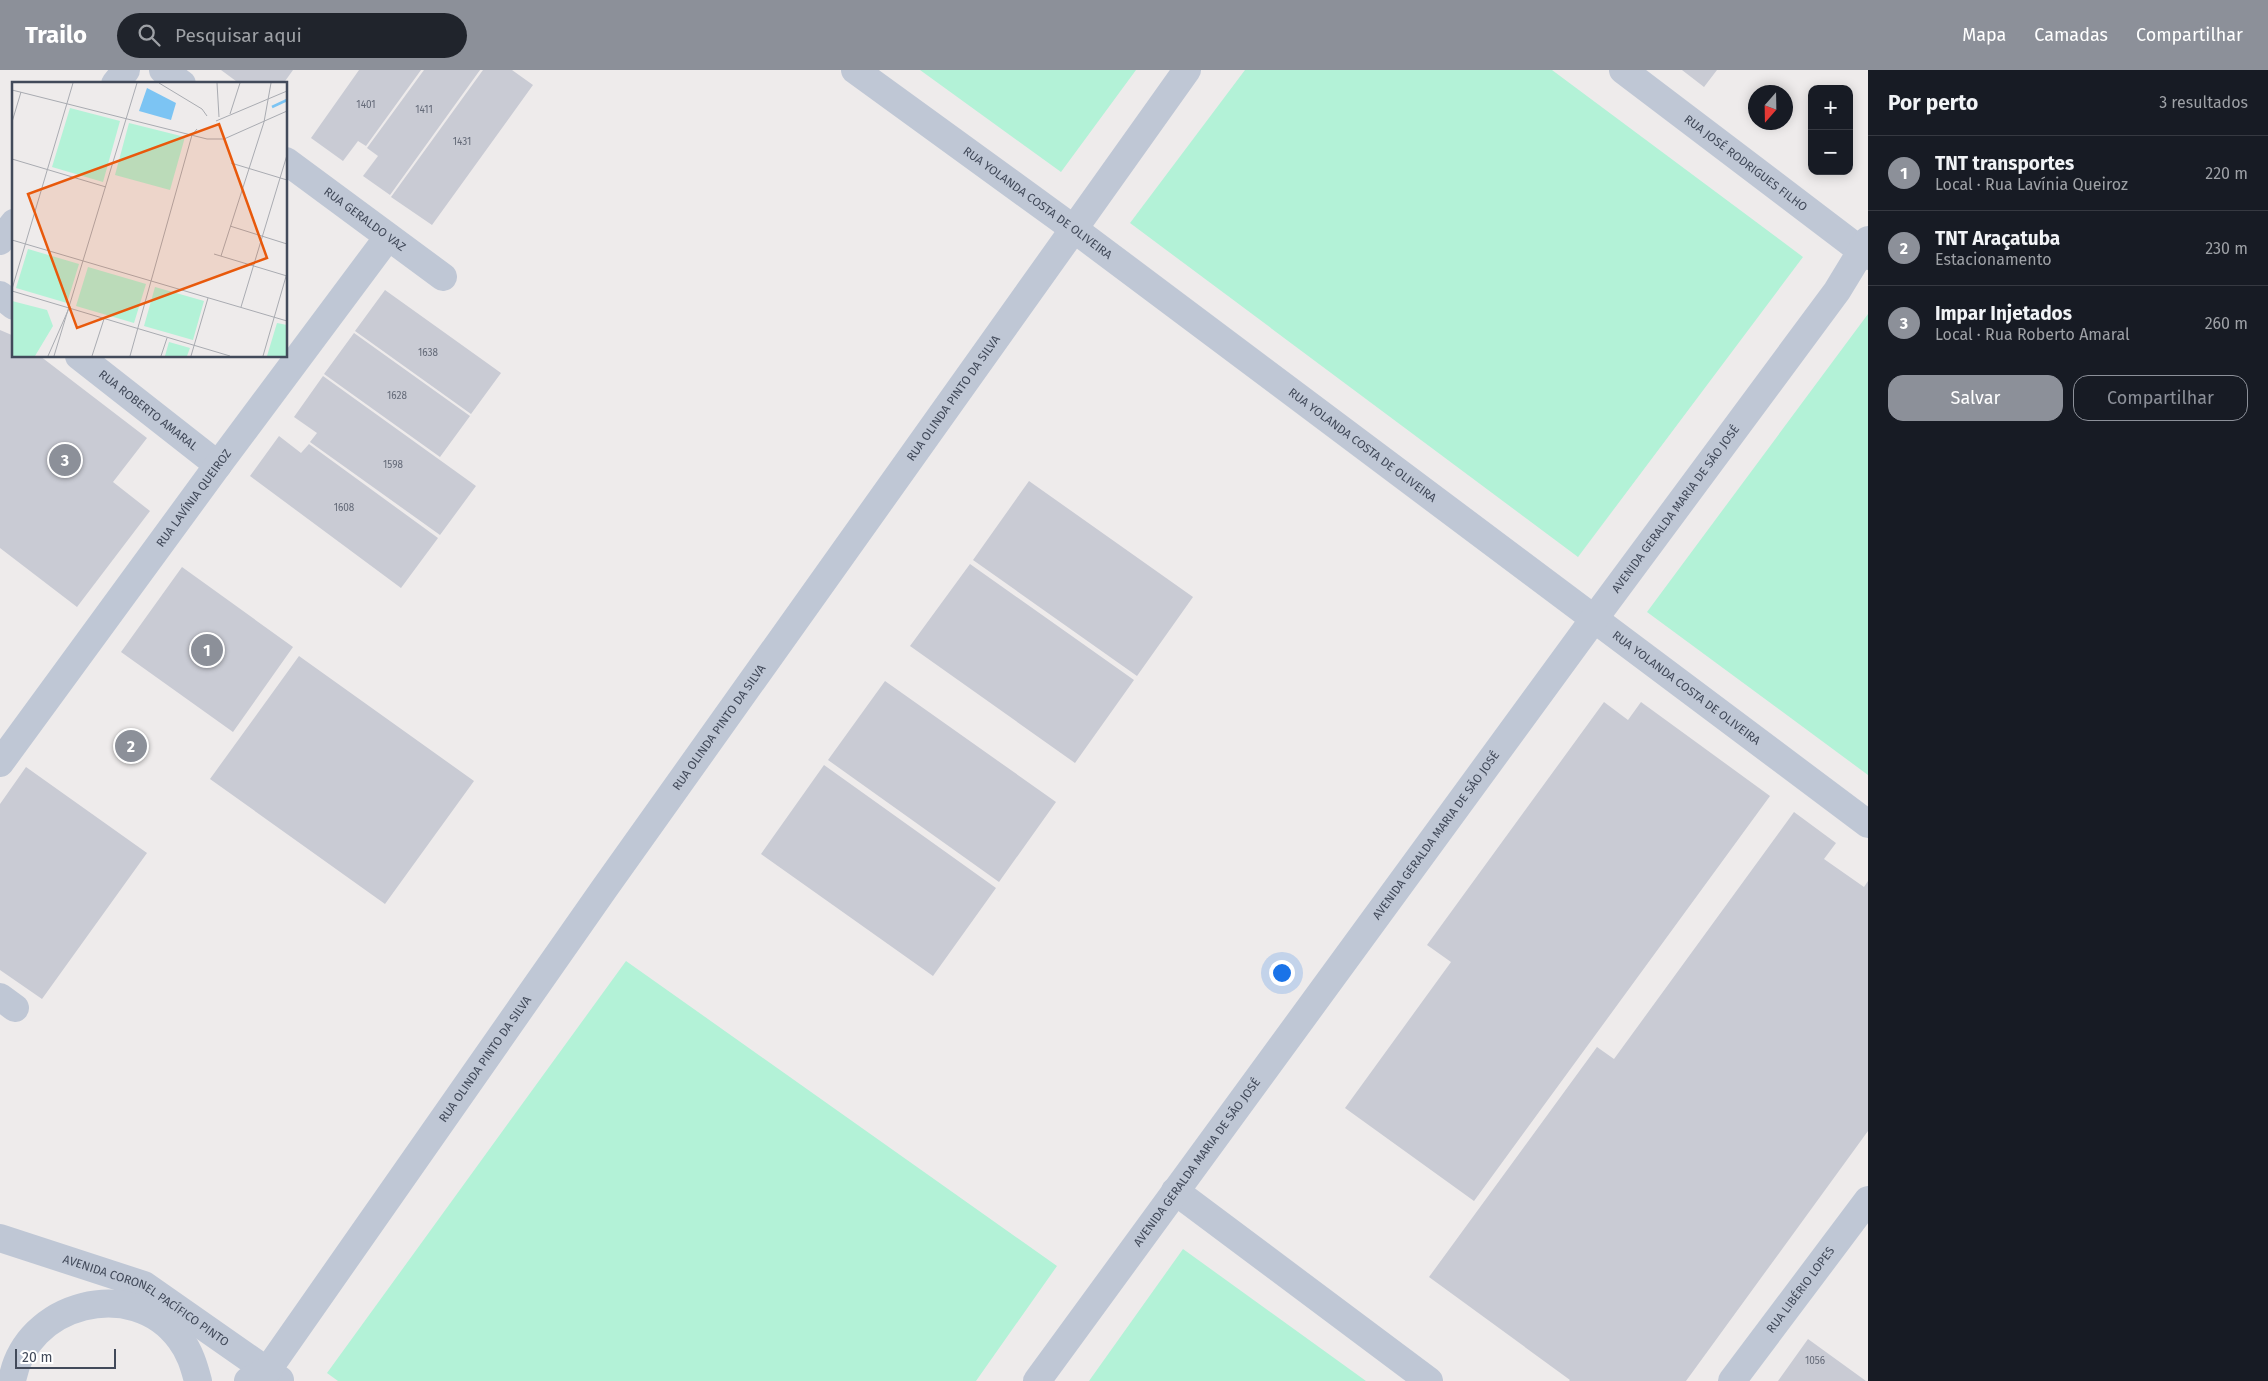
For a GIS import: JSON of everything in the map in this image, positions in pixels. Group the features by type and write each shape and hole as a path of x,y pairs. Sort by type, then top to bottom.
{"street":[{"path":"117,82 126,70"},
{"path":"163,70 179,82"},
{"name":"RUA YOLANDA COSTA DE OLIVEIRA","path":"855,70 1074,229 1868,824"},
{"name":"RUA OLINDA PINTO DA SILVA","path":"266,1378 604,889 1187,70"},
{"name":"RUA JOSÉ RODRIGUES FILHO","path":"1623,70 1866,255"},
{"name":"RUA GERALDO VAZ","path":"288,162 444,277"},
{"path":"0,242 12,226"},
{"name":"RUA LAVÍNIA QUEIROZ","path":"0,763 388,237"},
{"name":"AVENIDA GERALDA MARIA DE SÃO JOSÉ","path":"1037,1381 1594,618 1837,291 1866,255"},
{"path":"0,295 12,304"},
{"name":"RUA ROBERTO AMARAL","path":"82,358 218,465"},
{"path":"1175,1191 1429,1381"},
{"name":"RUA LIBÉRIO LOPES","path":"1732,1381 1868,1200"},
{"name":"AVENIDA CORONEL PACÍFICO PINTO","path":"0,1238 144,1285 266,1378"},
{"path":"12,1381 19,1357 31,1339 46,1323 67,1310 91,1304 116,1303 140,1309 162,1321 180,1338 192,1359 198,1381"}],"green space":[{"path":"920,70 1136,70 1061,172"},
{"path":"1245,70 1552,70 1803,257 1578,557 1130,223"},
{"path":"1868,314 1868,775 1647,612"},
{"path":"626,961 1057,1266 976,1381 338,1381 327,1373"},
{"path":"1183,1249 1366,1381 1089,1381"}],"building":[{"path":"221,70 293,70 284,82 237,82"},
{"path":"359,70 421,70 366,146 358,141 343,161 311,138"},
{"path":"424,70 480,70 390,195 363,176 378,156 367,148"},
{"path":"483,70 512,70 533,85 432,225 391,197"},
{"path":"1682,70 1717,70 1704,87"},
{"path":"385,290 501,373 471,414 355,331"},
{"path":"0,330 12,335 12,358 43,358 147,438 113,482 150,511 77,607 0,548"},
{"path":"354,333 470,416 440,457 324,374"},
{"path":"323,376 476,486 440,535 310,442 317,433 294,417"},
{"path":"279,436 301,453 309,444 438,538 401,588 250,476"},
{"path":"1029,481 1193,597 1137,676 973,560"},
{"path":"970,564 1134,680 1075,763 910,646"},
{"path":"182,567 293,647 233,732 121,652"},
{"path":"299,656 474,781 385,904 210,779"},
{"path":"885,681 1056,802 999,882 828,760"},
{"path":"1604,702 1628,720 1641,702 1770,796 1474,1201 1345,1108 1451,962 1427,945"},
{"path":"824,765 996,888 933,976 761,854"},
{"path":"26,767 147,853 42,999 0,970 0,804"},
{"path":"1794,812 1836,843 1824,859 1864,887 1868,881 1868,1131 1686,1381 1569,1381 1429,1277 1597,1047 1614,1059"},
{"path":"1808,1339 1866,1381 1778,1381"}],"place":[{"name":"Impar Injetados","path":"65,460"},
{"name":"TNT transportes","path":"207,650"},
{"name":"TNT Araçatuba","path":"131,746"}]}
